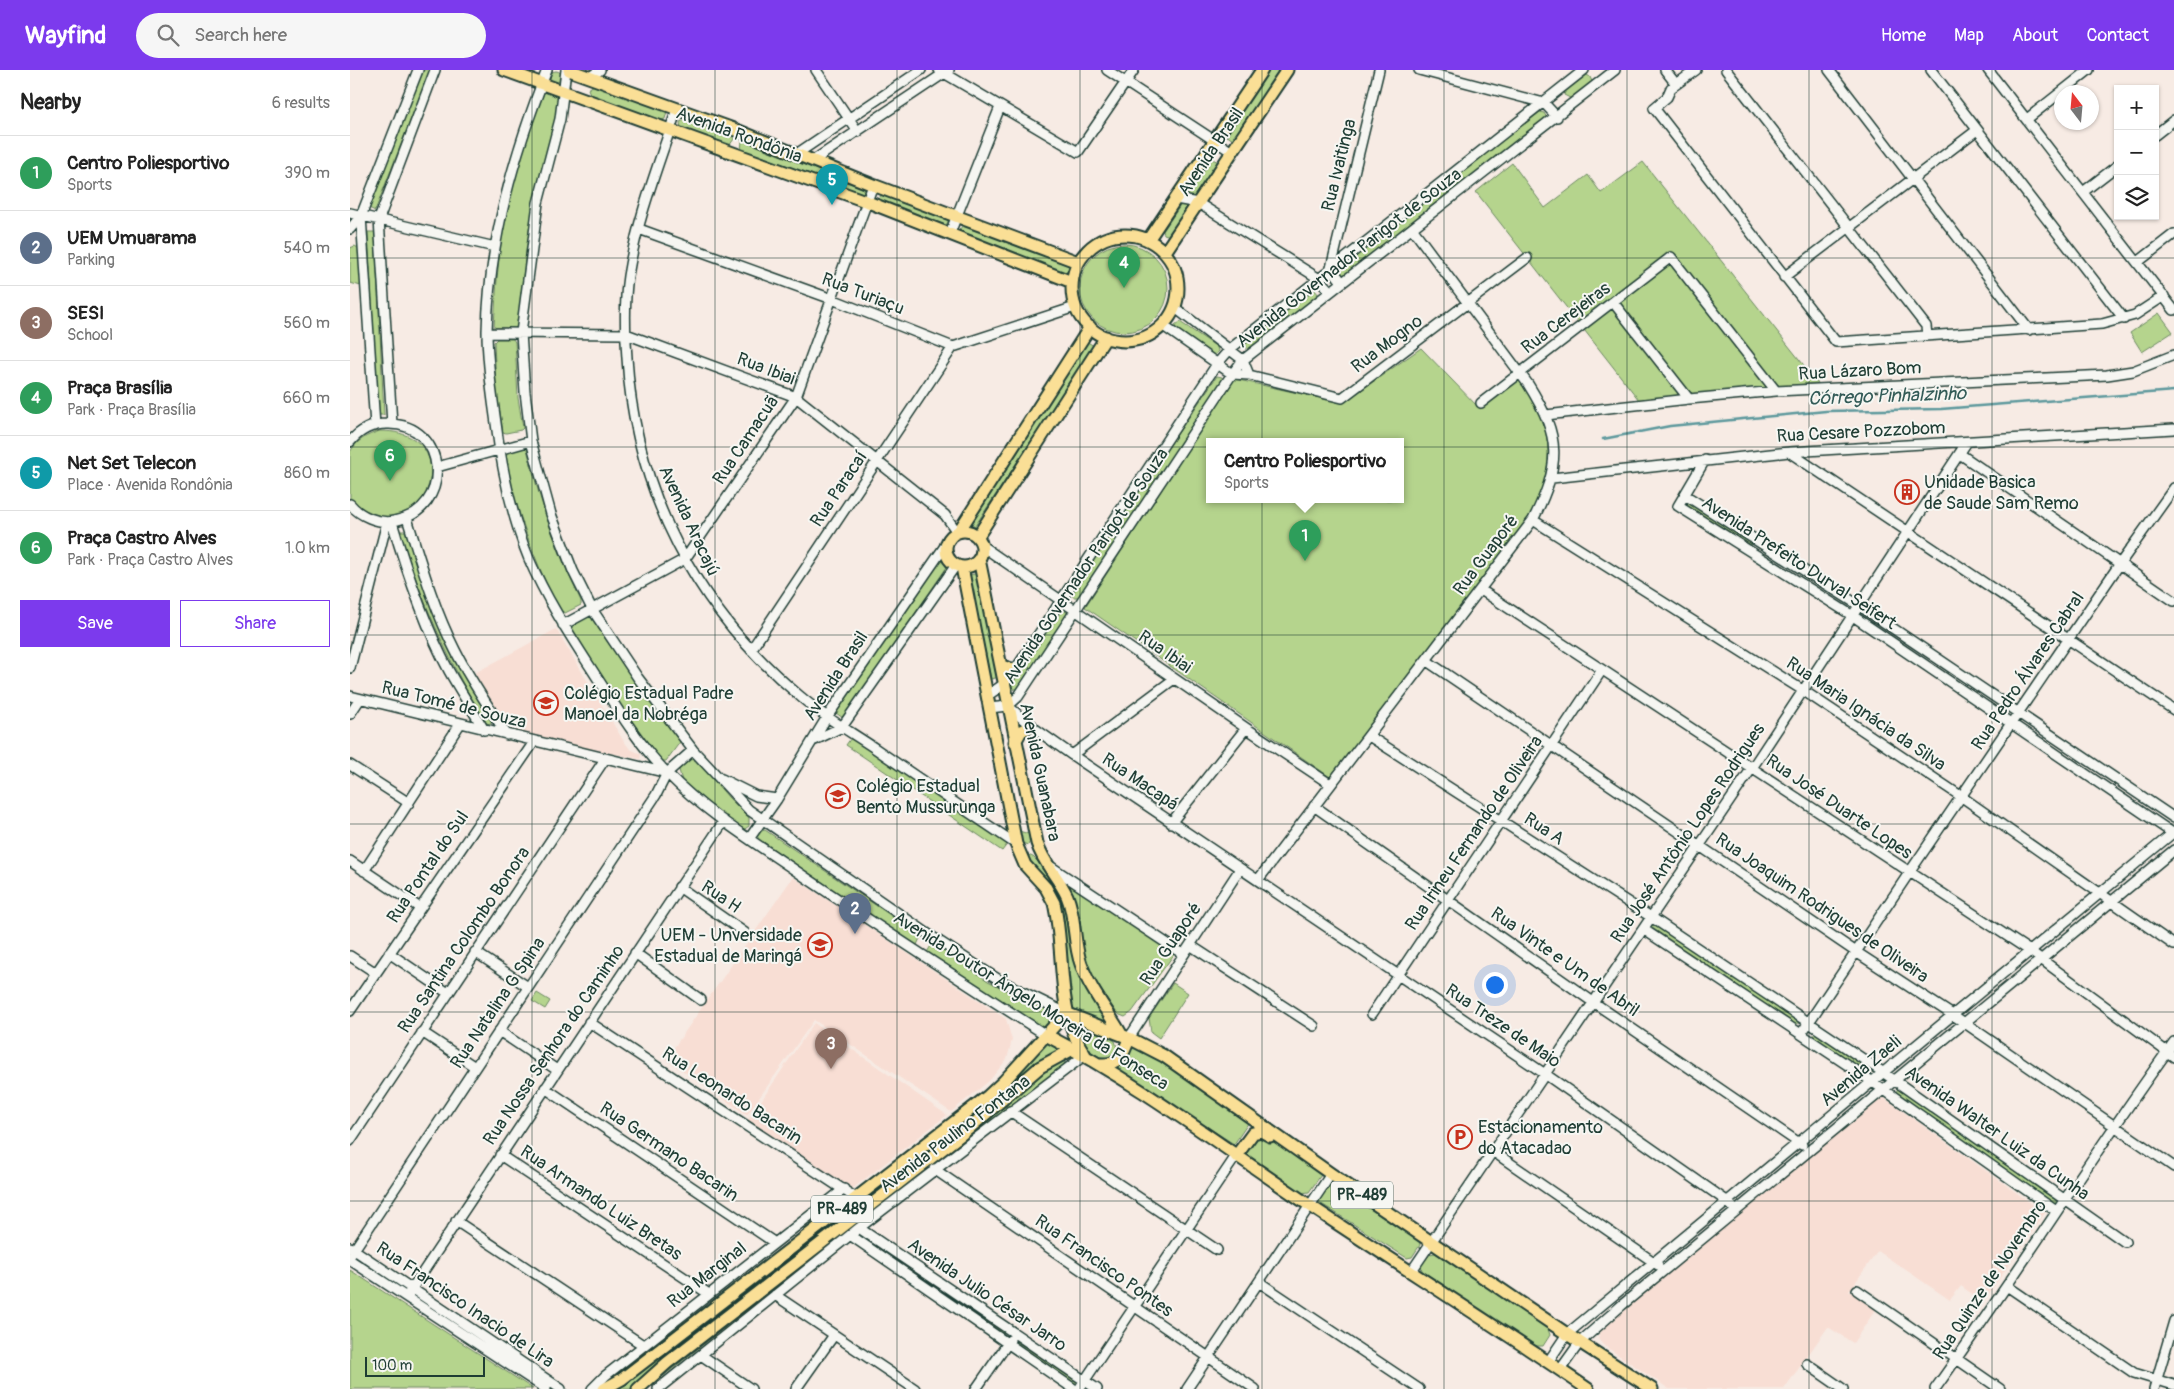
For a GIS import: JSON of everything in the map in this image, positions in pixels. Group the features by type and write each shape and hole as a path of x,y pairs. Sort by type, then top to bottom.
{"main road":[{"name":"Avenida Rondônia","path":"504,70 732,151 950,233 1072,282"},
{"name":"Avenida Rondônia","path":"568,70 595,74 676,109 739,131 873,185 1078,262"},
{"name":"Avenida Brasil","path":"1148,240 1262,70"},
{"name":"Avenida Brasil","path":"1164,252 1287,70"},
{"path":"732,151 739,131"},
{"path":"1122,235 1148,240 1164,252 1176,273 1178,284 1174,307 1162,325 1150,334 1136,339 1121,340 1106,337 1090,328 1081,318 1075,307 1072,295 1072,282 1078,262 1086,251 1096,243 1109,237 1122,235"},
{"path":"1090,328 958,532 949,538 946,551 949,559 959,566 968,566 979,559 980,541 1106,337"},
{"path":"958,532 972,532 980,541"},
{"name":"Avenida Guanabara","path":"979,559 1037,843 1040,852 1050,866 1071,906 1076,945 1087,978 1125,1036"},
{"name":"Avenida Guanabara","path":"959,566 1016,844 1025,865 1046,888 1054,903 1068,1018 1085,1055"},
{"path":"1001,666 1015,670"},
{"path":"1016,742 1020,731 1031,726"},
{"name":"Avenida Doutor Ângelo Moreira da Fonseca","path":"1068,1018 1085,1020 1125,1036 1164,1056 1331,1174 1567,1334 1652,1389"},
{"name":"PR-489","path":"604,1389 622,1379 988,1096 1047,1033 1068,1018"},
{"name":"Avenida Doutor Ângelo Moreira da Fonseca","path":"1047,1033 1101,1064 1191,1123 1236,1156 1588,1389"},
{"path":"1101,1064 1109,1065 1119,1060 1125,1036"},
{"name":"PR-489","path":"638,1389 674,1357 954,1140 1040,1066 1074,1049"},
{"path":"1236,1156 1248,1138 1255,1132 1264,1132 1277,1140 1280,1139"}],"street":[{"path":"350,229 361,216 418,70"},
{"path":"392,424 379,219 435,70"},
{"name":"Avenida Doutor Ângelo Moreira da Fonseca","path":"547,70 520,144 506,194 495,247 487,333 499,449 509,498 520,535 540,582 563,625 616,707 667,773 724,821 749,839 919,954 1047,1033"},
{"name":"Avenida Doutor Ângelo Moreira da Fonseca","path":"568,70 553,150 538,203 521,333 525,392 532,441 551,514 573,571 592,609 638,678 693,750 737,799 762,820 1001,982 1068,1018"},
{"path":"816,70 858,132"},
{"path":"798,154 921,70"},
{"path":"1107,70 1232,152"},
{"path":"814,160 858,132 945,71 1000,107 1078,152 1134,70"},
{"name":"Rua Ivaitinga","path":"1331,268 1379,70"},
{"path":"1418,70 1544,103 1557,117"},
{"name":"Avenida Governador Parigot de Souza","path":"988,702 1015,670 1060,598 1217,364 1230,348 1584,70"},
{"name":"Avenida Governador Parigot de Souza","path":"1008,706 1018,697 1243,360 1615,70"},
{"path":"1665,70 1676,84"},
{"path":"1726,70 1926,326 1927,336"},
{"path":"1829,70 2029,330"},
{"path":"1931,70 2124,319"},
{"path":"1988,70 2174,310"},
{"path":"2027,119 2089,70"},
{"path":"1691,71 1671,88 1668,97 1654,108 1836,342 2102,324 2124,319 2142,311 2164,296"},
{"path":"950,233 1000,107"},
{"name":"Avenida Aracajú","path":"676,109 639,229 628,276 626,334 629,392 638,442 655,494 685,559 710,601 750,650 790,688 827,717 1016,844"},
{"path":"2159,132 2174,120"},
{"path":"1784,277 1977,130"},
{"path":"2083,192 2114,168"},
{"name":"Rua Camacuã","path":"563,625 685,559 796,397 873,185"},
{"path":"1176,199 1198,203 1318,278 1330,291"},
{"path":"350,213 495,247"},
{"path":"361,216 375,426"},
{"name":"Rua Guaporé","path":"1258,880 1533,520 1552,478 1554,451 1546,416 1528,384 1412,228"},
{"name":"Rua Turiaçu","path":"639,229 832,299 953,347"},
{"path":"2138,262 2174,234"},
{"name":"Rua Mogno","path":"1232,374 1249,375 1342,398 1527,258"},
{"name":"Rua Cerejeiras","path":"1480,403 1671,258 1776,391"},
{"path":"1331,268 1342,282"},
{"path":"1613,302 1689,399"},
{"path":"953,347 1075,307"},
{"path":"1174,307 1230,348 1243,360 1249,375"},
{"path":"1162,325 1232,374"},
{"name":"Rua Ibiai","path":"487,333 626,334 796,397 945,515 958,532"},
{"name":"Rua Paracaí","path":"750,650 953,347"},
{"name":"Rua Lázaro Bom","path":"1546,416 1776,391 2107,375 2133,371 2174,355"},
{"path":"350,442 360,433 375,426 392,424 411,429 419,434 431,449 437,466 435,488 430,497 416,513 407,518 390,522 368,517 350,504"},
{"name":"Rua Cesare Pozzobom","path":"1552,478 1789,452 2174,429"},
{"path":"437,466 532,441"},
{"name":"Rua José Antônio Lopes Rodrigues","path":"1411,1272 1494,1152 1650,916 1700,846 1804,691 1967,442"},
{"path":"1789,452 2174,710"},
{"path":"1960,454 2174,601"},
{"path":"1685,495 1705,460"},
{"name":"Rua Pedro Álvares Cabral","path":"1801,1034 2119,565 2174,489"},
{"name":"Avenida Prefeito Durval Seifert","path":"2174,818 1860,606 1685,495 1678,506 1853,616 2174,833"},
{"path":"407,518 435,605 454,649 474,685 507,735"},
{"name":"Rua Maria Ignácia da Silva","path":"1533,520 1804,691 1962,797 2174,945"},
{"path":"350,668 390,522"},
{"path":"390,522 412,586 432,634 450,671 484,730"},
{"name":"Rua Ibiai","path":"980,541 1246,728 1330,784"},
{"name":"Avenida Brasil","path":"815,740 827,717 947,543"},
{"name":"Avenida Brasil","path":"815,740 842,727 959,566"},
{"name":"Rua José Duarte Lopes","path":"1481,590 2030,951 2170,1055"},
{"name":"Rua Joaquim Rodrigues de Oliveira","path":"1426,661 1856,952 1965,1023 2174,1167"},
{"name":"Rua Irineu Fernando de Oliveira","path":"1372,1014 1602,670"},
{"path":"1072,755 1174,678"},
{"name":"Rua Tomé de Souza","path":"350,696 667,773"},
{"path":"350,714 360,699"},
{"path":"988,702 1008,706"},
{"name":"Rua Macapá","path":"1008,706 1031,726 1072,755 1258,880"},
{"path":"364,871 460,724"},
{"path":"1171,823 1246,728"},
{"name":"Rua A","path":"1369,736 1650,916"},
{"path":"749,839 815,740"},
{"name":"Rua Pontal do Sul","path":"350,1012 534,742"},
{"path":"667,773 693,750"},
{"name":"Rua Santina Colombo Bonora","path":"350,1140 605,759"},
{"path":"350,765 409,803"},
{"name":"Rua Natalina G Spina","path":"351,1251 651,803 667,773"},
{"path":"717,777 764,799 777,799"},
{"name":"Rua Vinte e Um de Abril","path":"1314,806 1809,1151"},
{"name":"Rua Nossa Senhora do Caminho","path":"407,1296 724,821"},
{"name":"Avenida Zaeli","path":"1548,1362 1567,1334 2174,833"},
{"name":"Avenida Zaeli","path":"1560,1370 1580,1342 2174,850"},
{"path":"350,862 420,908"},
{"path":"1050,866 1184,954"},
{"name":"Rua Guaporé","path":"1125,1036 1184,954 1240,869"},
{"name":"Rua Treze de Maio","path":"1258,880 1544,1074 1728,1202 1736,1211"},
{"name":"Rua H","path":"678,888 745,933"},
{"name":"Avenida Walter Luiz da Cunha","path":"1650,916 1884,1073 2125,1242"},
{"name":"Avenida Walter Luiz da Cunha","path":"1642,929 1873,1082 2056,1211"},
{"path":"1190,945 1314,1026"},
{"path":"475,952 528,987"},
{"path":"389,953 448,994"},
{"path":"635,953 701,1000"},
{"path":"350,956 376,973"},
{"name":"Rua Leonardo Bacarin","path":"589,1022 856,1198"},
{"path":"499,1031 557,1070"},
{"path":"422,1032 475,1067"},
{"name":"Rua Quinze de Novembro","path":"1935,1389 2007,1286 2114,1126 2170,1055 2174,1042"},
{"name":"Avenida Paulino Fontana","path":"658,1389 934,1169 1085,1055"},
{"name":"Rua Germano Bacarin","path":"545,1088 775,1243"},
{"path":"1010,1111 1218,1250"},
{"path":"1494,1152 1655,1262 1664,1271"},
{"name":"Rua Armando Luiz Bretas","path":"500,1155 708,1294"},
{"path":"1078,1389 1236,1156"},
{"name":"Rua Francisco Pontes","path":"934,1169 1255,1389"},
{"path":"1187,1389 1331,1174"},
{"name":"Rua Marginal","path":"592,1389 604,1376 643,1345 844,1189"},
{"path":"456,1221 643,1345"},
{"name":"Avenida Julio César Jarro","path":"859,1228 1097,1389"},
{"name":"Avenida Julio César Jarro","path":"850,1235 1074,1389"},
{"name":"Rua Francisco Inacio de Lira","path":"351,1251 413,1288 561,1389"},
{"path":"350,1260 546,1389"},
{"path":"1258,1282 1419,1389"},
{"path":"2007,1286 2134,1373 2155,1385 2174,1385"},
{"path":"1857,1290 2000,1389"},
{"path":"775,1295 914,1389"},
{"path":"2155,1385 2174,1321"},
{"path":"976,1389 1014,1333"},
{"path":"796,1389 834,1335"},
{"path":"701,1355 751,1389"},
{"path":"1807,1364 1843,1389"}],"shaded area":[{"name":"Colégio Estadual Padre Manoel da Nobréga","path":"556,629 623,740 630,749 641,754 640,759 512,733 473,674"},
{"name":"UEM - Unversidade Estadual de Maringá","path":"793,877 1006,1019 1012,1040 1007,1059 989,1081 951,1112 814,1020 747,1115 666,1059"},
{"path":"814,1023 947,1115 852,1189 748,1120"},
{"path":"1880,1095 2045,1213 1983,1302 1961,1286 1950,1300 1878,1251 1849,1291 1876,1309 1853,1343 1828,1327 1784,1389 1669,1389 1602,1344 1598,1337 1601,1330"}],"green space":[{"path":"423,70 430,70 375,211 369,208"},
{"path":"1270,70 1280,70 1233,140 1226,135"},
{"path":"556,71 562,77 556,83 550,77"},
{"path":"1587,75 1593,84 1572,99 1564,95 1565,91"},
{"path":"594,85 667,111 665,119 661,120 591,96 588,89"},
{"path":"546,90 560,93 527,242 519,328 494,328 499,259 505,218 522,156"},
{"path":"1540,112 1544,113 1547,118 1343,277 1339,273 1339,268"},
{"path":"687,119 731,135 734,139 729,146 681,129 680,122"},
{"path":"746,140 866,188 864,193 860,194 741,150 742,141"},
{"path":"1212,159 1219,162 1170,236 1164,234 1163,231"},
{"path":"1643,162 1818,383 1639,400 1476,192 1512,163 1545,208 1588,175 1601,193"},
{"path":"883,193 949,219 945,228 880,201 879,198"},
{"path":"964,224 1070,266 1067,275 959,234 958,231"},
{"path":"368,232 375,232 384,415 378,415"},
{"path":"1124,244 1141,247 1149,251 1161,263 1165,271 1168,288 1165,305 1161,313 1149,325 1141,329 1124,332 1107,329 1099,325 1087,313 1083,305 1080,288 1083,271 1087,263 1099,251 1107,247"},
{"path":"355,246 358,248 361,286 350,283 350,248"},
{"path":"1314,289 1319,295 1250,350 1245,347 1245,342"},
{"path":"2159,313 2173,332 2142,352 2130,333"},
{"path":"1180,322 1217,347 1218,351 1215,355 1175,330 1175,326"},
{"path":"497,339 513,339 515,342 518,398 523,428 506,433 503,432 496,386 494,342"},
{"path":"1086,341 1094,346 975,526 968,521"},
{"path":"1421,348 1480,409 1519,379 1531,397 1545,430 1548,445 1548,461 1545,477 1531,516 1330,777 1085,607 1234,379 1343,403"},
{"path":"1217,376 1222,377 1223,383 1080,597 1073,597 1071,590"},
{"path":"380,431 410,437 426,452 431,471 426,492 414,508 396,518 374,516 350,498 350,452 363,438"},
{"path":"524,447 527,449 543,508 557,546 581,601 581,605 565,613 558,609 533,553 503,455 506,451"},
{"path":"1685,500 1753,542 1751,545 1683,503"},
{"path":"401,531 405,531 443,628 492,720 490,724 486,723 480,714 445,648 417,582 400,534"},
{"path":"943,556 949,564 843,718 836,713"},
{"path":"980,573 1000,677 991,679 969,575"},
{"path":"1058,611 1067,612 1067,616 1022,685 1018,689 1013,689 1010,685 1011,680"},
{"path":"589,615 632,678 679,736 680,742 666,761 663,761 658,756 602,680 569,627 569,624"},
{"path":"851,738 1008,843 1002,851 846,745"},
{"path":"690,759 698,761 728,797 749,818 749,826 745,829 742,828 720,813 682,781 679,770"},
{"path":"765,830 921,936 917,945 759,839 757,836 761,831"},
{"path":"1019,831 1029,834 1030,842 1028,845 1022,843"},
{"path":"1028,855 1033,857 1042,866 1062,897 1073,960 1080,980 1109,1027 1073,1010 1063,912 1055,896 1035,871"},
{"path":"1069,882 1175,953 1132,1012 1125,1017 1116,1012 1094,979 1082,953 1080,931"},
{"path":"1651,922 1799,1021 1796,1025 1648,925"},
{"path":"932,944 935,944 988,981 1057,1015 1046,1028 1043,1027 926,954"},
{"path":"1173,983 1188,993 1159,1038 1151,1032 1149,1018"},
{"path":"537,993 550,1001 545,1009 532,1001"},
{"path":"1075,1026 1092,1029 1115,1041 1118,1050 1113,1059 1093,1053"},
{"path":"1815,1033 1872,1072 1869,1076 1813,1036"},
{"path":"1047,1040 1061,1047 1041,1060 1008,1091 666,1357 630,1389 618,1389 989,1098"},
{"path":"1129,1042 1249,1122 1234,1144 1115,1068 1123,1064 1127,1058"},
{"path":"1062,1061 1065,1062 1064,1065 821,1251 647,1389 641,1389 751,1298 1019,1093 1041,1071"},
{"path":"1898,1089 2057,1201 2054,1205 1895,1093"},
{"path":"1255,1134 1281,1145 1320,1172 1321,1175 1309,1192 1301,1193 1247,1155 1244,1150"},
{"path":"1332,1184 1419,1241 1420,1245 1412,1257 1407,1258 1320,1203 1319,1198 1329,1185"},
{"path":"864,1237 1004,1332 1001,1335 861,1240"},
{"path":"1435,1253 1548,1329 1550,1335 1543,1346 1535,1346 1422,1271 1421,1266 1430,1254"},
{"path":"350,1270 533,1389 350,1389"},
{"path":"1014,1338 1077,1381 1075,1385 1011,1342"}],"waterway":[{"name":"Córrego Pinhalzinho","path":"1603,439 1670,426 1826,411 1941,409 2174,391"}],"place":[{"name":"Net Set Telecon","path":"832,205"},
{"name":"Praça Brasília","path":"1124,288"},
{"name":"Praça Castro Alves","path":"390,481"},
{"name":"Unidade Basica de Saude Sam Remo","path":"1907,492"},
{"name":"Centro Poliesportivo","path":"1305,561"},
{"name":"Colégio Estadual Padre Manoel da Nobréga","path":"546,703"},
{"name":"Colégio Estadual Bento Mussurunga","path":"838,796"},
{"name":"UEM Umuarama","path":"855,934"},
{"name":"UEM - Unversidade Estadual de Maringá","path":"820,945"},
{"name":"SESI","path":"831,1069"},
{"name":"Estacionamento do Atacadao","path":"1460,1137"}]}
